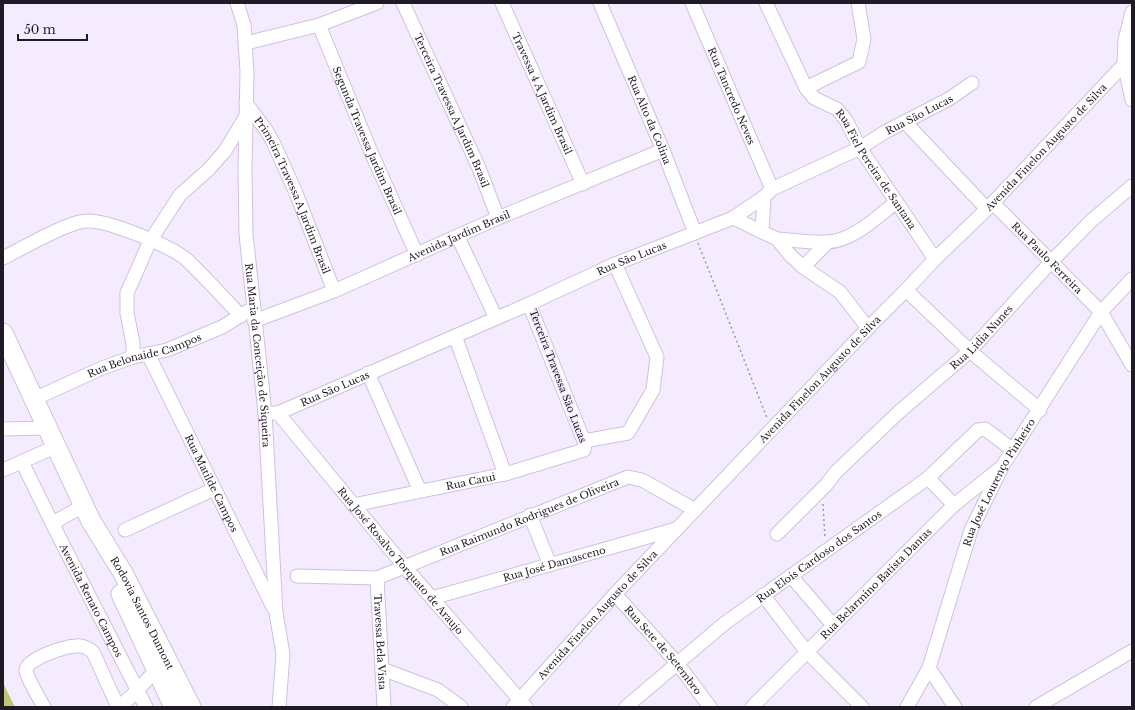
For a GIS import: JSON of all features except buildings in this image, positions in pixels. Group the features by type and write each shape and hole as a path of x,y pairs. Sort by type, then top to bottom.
{"highway":[{"name":"Rodovia Santos Dumont","path":"3,333 46,428 87,513 114,579 162,666 191,707"},
{"name":"Rodovia Santos Dumont","path":"162,666 174,707"}],"street":[{"name":"Rua Maria da Conceição de Siqueira","path":"237,3 244,25 248,72 246,103 246,234 254,321 272,413 276,613 282,654 279,707"},
{"path":"246,43 319,25 378,3"},
{"name":"Terceira Travessa A Jardim Brasil","path":"403,3 478,168 498,218"},
{"name":"Travessa 4 A Jardim Brasil","path":"502,3 583,184"},
{"name":"Rua Tancredo Neves","path":"692,3 768,193"},
{"name":"Rua Fiel Pereira de Santana","path":"766,3 806,88 814,98 837,109 842,114 860,148 935,259"},
{"path":"806,88 859,62 864,39 858,3"},
{"name":"Rua Alto da Colina","path":"605,4 695,233"},
{"path":"1132,12 1125,40 1132,100"},
{"name":"Segunda Travessa Jardim Brasil","path":"319,25 371,152 418,255"},
{"name":"Avenida Finelon Augusto de Silva","path":"519,705 615,594 772,431 868,328 935,259 990,206 1128,59"},
{"name":"Rua São Lucas","path":"272,413 530,304 615,264 732,218 768,193 860,148 885,132 972,83"},
{"name":"Primeira Travessa A Jardim Brasil","path":"246,103 266,130 276,149 296,193 334,291"},
{"path":"133,357 133,343 128,312 127,293 150,240 180,195 208,170 225,150 246,116"},
{"name":"Rua Paulo Ferreira","path":"905,122 1101,312 1132,365"},
{"name":"Avenida Jardim Brasil","path":"254,321 334,291 418,255 498,218 663,150"},
{"name":"Rua Lidia Nunes","path":"777,534 826,485 836,472 899,412 970,351 1050,263 1091,221 1132,186"},
{"path":"762,232 768,193"},
{"path":"777,240 828,242 846,237 869,224 896,202"},
{"path":"732,218 777,240 803,267 840,292 868,328"},
{"path":"3,258 66,227 86,221 104,222 150,240 184,258 241,316"},
{"path":"458,237 496,318"},
{"path":"803,267 828,242"},
{"name":"Rua Catui","path":"353,505 505,474 545,463 584,445 628,433 653,390 657,357 615,264"},
{"name":"Rua José Lourenço Pinheiro","path":"907,707 929,668 971,530 1003,465 1040,410 1101,312 1132,278"},
{"path":"906,290 970,351 1040,410"},
{"name":"Terceira Travessa São Lucas","path":"530,304 584,445"},
{"name":"Rua Belonaide Campos","path":"34,399 102,368 133,357 167,350 222,327 253,307"},
{"path":"455,336 505,474"},
{"name":"Rua Matilde Campos","path":"148,354 276,613"},
{"path":"368,373 420,491"},
{"name":"Rua José Rosalvo Torquato de Araujo","path":"272,413 432,598 519,705"},
{"path":"3,429 46,428"},
{"name":"Rua Elois Cardoso dos Santos","path":"626,707 676,663 725,623 928,478 981,429 985,429 1013,450"},
{"path":"3,470 55,446"},
{"name":"Avenida Renato Campos","path":"22,462 146,707"},
{"name":"Rua Belarmino Batista Dantas","path":"752,707 806,651 954,505 1003,465"},
{"name":"Rua Raimundo Rodrigues de Oliveira","path":"377,578 530,515 628,477 642,480 696,510"},
{"path":"928,478 954,505"},
{"path":"126,530 214,489"},
{"path":"54,527 58,520 87,513"},
{"path":"530,515 550,565"},
{"name":"Rua José Damasceno","path":"432,598 677,529"},
{"path":"297,576 377,578"},
{"path":"790,576 833,625"},
{"name":"Travessa Bela Vista","path":"377,578 384,707"},
{"name":"Rua Sete de Setembro","path":"615,594 676,663 710,707"},
{"path":"763,595 806,651 862,707"},
{"path":"44,707 26,671 28,664 35,659 75,645 85,646 93,652 117,707 131,698 162,666"},
{"path":"1036,707 1132,651"},
{"path":"382,668 438,690 461,707"},
{"path":"929,668 955,707"}],"path":[{"path":"695,233 772,431"},
{"path":"826,485 822,510 826,550"}]}
